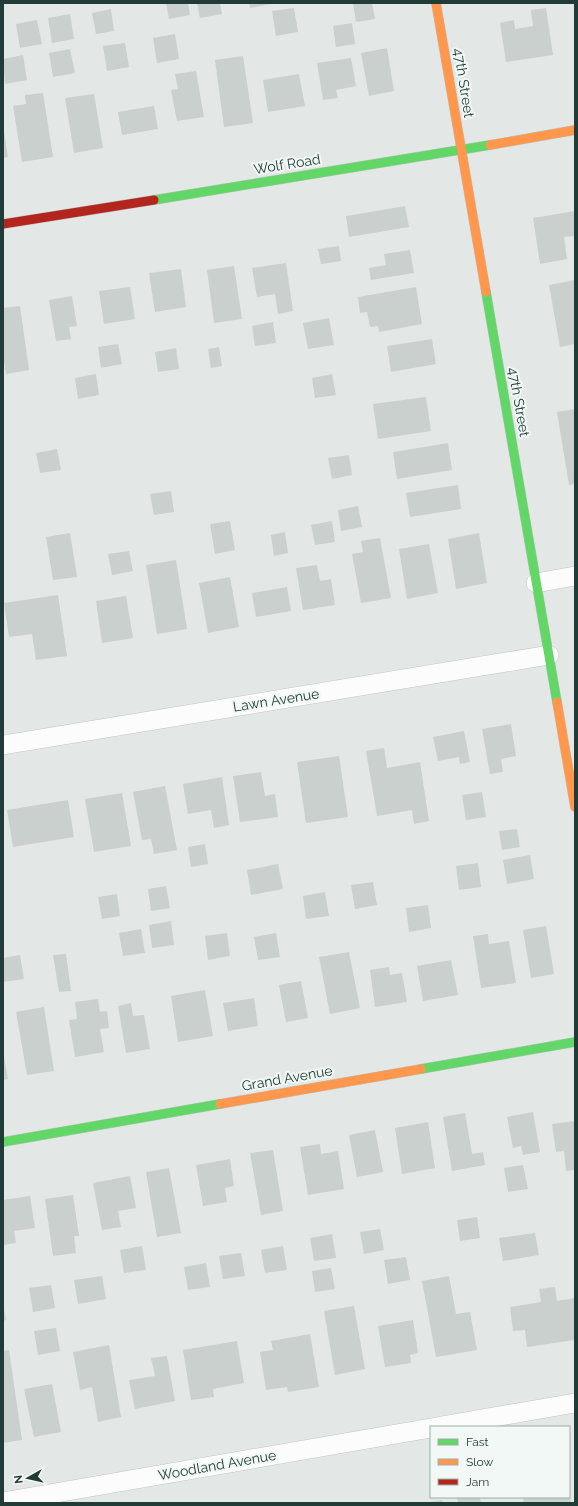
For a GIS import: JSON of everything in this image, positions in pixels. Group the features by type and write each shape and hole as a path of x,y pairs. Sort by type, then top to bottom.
{"main road":[{"name":"47th Street","path":"436,3 575,807"},
{"name":"Wolf Road","path":"3,224 461,150 575,130"},
{"name":"Grand Avenue","path":"3,1142 575,1042"}],"street":[{"path":"536,583 575,576"},
{"name":"Lawn Avenue","path":"3,745 549,655"},
{"path":"442,1426 575,1403"},
{"name":"Woodland Avenue","path":"3,1502 430,1428"}],"building":[{"path":"166,3 188,3 190,15 169,19"},
{"path":"197,3 220,3 222,14 200,18"},
{"path":"249,3 271,3 271,4 250,8"},
{"path":"353,3 372,3 375,19 356,22"},
{"path":"294,8 298,32 276,36 272,11"},
{"path":"546,8 553,55 506,62 500,23 514,20 515,29 533,26 531,10"},
{"path":"111,9 114,31 96,34 92,13"},
{"path":"70,14 74,39 52,43 48,18"},
{"path":"37,20 42,44 20,48 16,24"},
{"path":"352,23 355,44 336,47 333,26"},
{"path":"175,34 179,59 157,63 153,38"},
{"path":"125,43 129,67 107,71 103,46"},
{"path":"387,48 394,91 369,96 361,53"},
{"path":"70,49 75,73 53,77 49,53"},
{"path":"23,55 27,80 5,84 3,59"},
{"path":"243,56 253,123 224,127 215,60"},
{"path":"351,58 356,86 336,90 338,98 323,100 317,63"},
{"path":"196,71 204,117 177,121 171,90 178,89 175,74"},
{"path":"299,74 305,106 268,112 263,80"},
{"path":"43,93 53,157 22,162 13,106 26,104 25,95"},
{"path":"94,94 103,148 74,153 65,98"},
{"path":"154,106 158,129 122,135 118,112"},
{"path":"3,125 8,157 3,158"},
{"path":"405,206 409,227 349,237 346,216"},
{"path":"575,211 575,236 564,237 567,259 540,264 533,218"},
{"path":"339,246 341,261 321,264 318,249"},
{"path":"410,250 414,273 371,280 369,268 386,265 384,254"},
{"path":"286,263 293,311 278,314 275,294 257,297 252,268"},
{"path":"234,266 242,319 214,323 207,270"},
{"path":"181,269 186,307 155,312 149,273"},
{"path":"575,280 575,344 560,347 549,285"},
{"path":"130,287 135,319 104,324 99,291"},
{"path":"416,287 422,324 379,332 378,326 370,327 367,312 360,313 358,297"},
{"path":"72,296 77,326 69,327 71,339 56,341 49,300"},
{"path":"20,306 29,370 6,374 3,357 3,308"},
{"path":"329,318 334,345 308,349 303,323"},
{"path":"273,322 276,343 255,346 252,326"},
{"path":"432,339 436,364 391,372 387,346"},
{"path":"118,344 122,364 101,368 98,347"},
{"path":"219,347 222,366 211,368 208,349"},
{"path":"176,348 179,369 158,372 155,352"},
{"path":"96,374 99,395 78,399 75,378"},
{"path":"332,374 336,395 315,398 312,378"},
{"path":"426,397 431,431 378,439 373,404"},
{"path":"575,409 575,484 569,485 557,412"},
{"path":"448,443 452,470 397,479 393,452"},
{"path":"57,449 61,470 40,473 36,453"},
{"path":"349,455 352,475 332,479 328,458"},
{"path":"458,485 461,509 410,517 406,493"},
{"path":"171,491 174,512 154,515 150,494"},
{"path":"358,506 362,527 341,531 338,510"},
{"path":"230,521 235,550 215,554 210,524"},
{"path":"332,521 335,542 315,545 311,525"},
{"path":"285,532 288,553 274,556 271,535"},
{"path":"70,533 77,577 53,580 46,537"},
{"path":"479,533 487,583 456,589 448,539"},
{"path":"380,538 391,598 361,603 352,554 363,552 361,541"},
{"path":"429,544 438,593 407,599 399,549"},
{"path":"129,551 133,571 112,575 108,554"},
{"path":"176,560 187,629 157,634 146,565"},
{"path":"317,565 320,581 331,579 335,605 303,610 296,568"},
{"path":"230,577 239,627 208,633 199,583"},
{"path":"287,587 291,611 256,617 252,593"},
{"path":"58,595 67,656 36,660 32,634 9,637 4,603"},
{"path":"126,596 133,638 102,643 96,601"},
{"path":"511,724 516,756 501,759 503,772 490,774 482,729"},
{"path":"464,731 470,762 460,764 459,757 438,761 433,737"},
{"path":"384,748 387,768 420,762 429,821 414,824 412,810 377,816 366,751"},
{"path":"339,756 348,817 306,823 297,762"},
{"path":"261,772 265,796 275,794 278,817 240,822 233,776"},
{"path":"222,777 229,825 214,828 211,810 188,814 183,784"},
{"path":"165,786 177,850 154,854 151,839 142,840 133,792"},
{"path":"482,792 486,817 466,820 462,795"},
{"path":"122,793 131,846 94,852 85,799"},
{"path":"68,800 74,837 13,847 7,810"},
{"path":"517,829 520,847 502,850 499,831"},
{"path":"205,844 208,864 191,867 188,847"},
{"path":"530,855 534,879 507,884 503,860"},
{"path":"478,863 481,887 459,890 456,866"},
{"path":"278,864 283,889 251,895 247,870"},
{"path":"373,882 377,905 355,909 351,885"},
{"path":"166,886 170,908 151,911 148,889"},
{"path":"325,892 329,916 306,919 303,896"},
{"path":"117,894 120,916 102,919 98,897"},
{"path":"428,905 431,928 409,932 406,908"},
{"path":"171,921 174,945 152,948 149,925"},
{"path":"546,926 554,974 531,978 523,930"},
{"path":"141,929 145,953 123,956 119,933"},
{"path":"227,933 230,956 208,960 205,936"},
{"path":"276,933 280,957 258,960 254,937"},
{"path":"488,934 489,944 509,941 516,983 481,988 473,936"},
{"path":"349,952 360,1008 330,1014 319,957"},
{"path":"66,954 71,991 59,992 53,955"},
{"path":"20,955 24,979 3,982 3,958"},
{"path":"451,960 458,995 423,1001 417,966"},
{"path":"389,967 390,975 402,973 407,1002 375,1007 370,970"},
{"path":"301,981 308,1018 286,1022 279,985"},
{"path":"205,990 213,1036 178,1042 171,996"},
{"path":"254,998 258,1026 228,1031 223,1003"},
{"path":"98,999 100,1012 107,1011 109,1028 100,1029 104,1052 75,1057 69,1020 77,1019 75,1002"},
{"path":"131,1003 133,1016 144,1015 150,1049 126,1053 118,1006"},
{"path":"44,1007 54,1071 27,1075 16,1012"},
{"path":"4,1056 8,1079 3,1080 3,1057"},
{"path":"533,1112 540,1152 523,1155 521,1146 513,1148 507,1117"},
{"path":"465,1113 472,1154 483,1152 485,1165 452,1171 443,1117"},
{"path":"575,1121 575,1170 566,1171 564,1151 556,1152 552,1124"},
{"path":"428,1122 435,1168 402,1174 395,1128"},
{"path":"375,1130 383,1172 357,1177 349,1135"},
{"path":"320,1144 321,1154 338,1151 344,1189 308,1195 300,1147"},
{"path":"273,1150 283,1211 261,1215 250,1153"},
{"path":"230,1159 234,1186 225,1188 227,1202 203,1206 196,1165"},
{"path":"523,1165 528,1189 508,1192 504,1168"},
{"path":"169,1168 181,1233 157,1237 146,1172"},
{"path":"130,1176 136,1208 118,1211 121,1227 102,1230 93,1183"},
{"path":"73,1195 79,1236 74,1236 76,1253 53,1256 45,1199"},
{"path":"30,1196 35,1228 14,1231 16,1243 3,1245 3,1200"},
{"path":"477,1217 480,1238 460,1241 457,1220"},
{"path":"380,1229 384,1250 364,1254 360,1232"},
{"path":"535,1233 539,1255 503,1261 499,1238"},
{"path":"332,1234 336,1258 314,1261 310,1238"},
{"path":"142,1246 146,1270 124,1273 120,1250"},
{"path":"283,1246 287,1270 265,1273 261,1250"},
{"path":"241,1253 245,1276 223,1279 219,1256"},
{"path":"406,1257 410,1280 388,1284 384,1260"},
{"path":"206,1263 210,1287 188,1290 184,1267"},
{"path":"331,1268 335,1289 315,1292 312,1271"},
{"path":"102,1276 106,1299 78,1304 74,1280"},
{"path":"449,1276 456,1314 470,1312 477,1350 436,1357 422,1281"},
{"path":"51,1285 55,1308 33,1312 29,1288"},
{"path":"555,1287 557,1301 575,1298 575,1340 527,1347 525,1330 513,1331 510,1307 541,1302 539,1289"},
{"path":"3,1305 6,1320 3,1321"},
{"path":"354,1306 365,1369 335,1375 324,1311"},
{"path":"413,1320 418,1353 410,1355 411,1363 385,1367 378,1326"},
{"path":"56,1328 60,1351 38,1355 34,1331"},
{"path":"310,1334 319,1387 288,1392 287,1387 266,1390 260,1352 273,1350 271,1341"},
{"path":"237,1341 244,1383 213,1389 214,1397 191,1400 183,1350"},
{"path":"109,1345 121,1417 98,1422 92,1387 80,1390 73,1352"},
{"path":"9,1350 22,1440 3,1443 3,1351"},
{"path":"167,1356 175,1401 135,1409 129,1380 155,1376 151,1358"},
{"path":"52,1384 61,1432 34,1437 24,1389"},
{"path":"570,1497 571,1503 524,1503 523,1498"},
{"path":"457,1498 480,1498 481,1503 458,1503"},
{"path":"442,1500 443,1503 431,1503 431,1502"}],"traffic: fast":[{"path":"154,200 490,145"},
{"path":"486,292 557,702"},
{"path":"421,1069 575,1042"},
{"path":"3,1142 220,1104"}],"traffic: slow":[{"path":"436,3 486,292"},
{"path":"490,145 575,130"},
{"path":"557,702 575,807"},
{"path":"220,1104 421,1069"}],"traffic: jam":[{"path":"3,224 154,200"}]}
